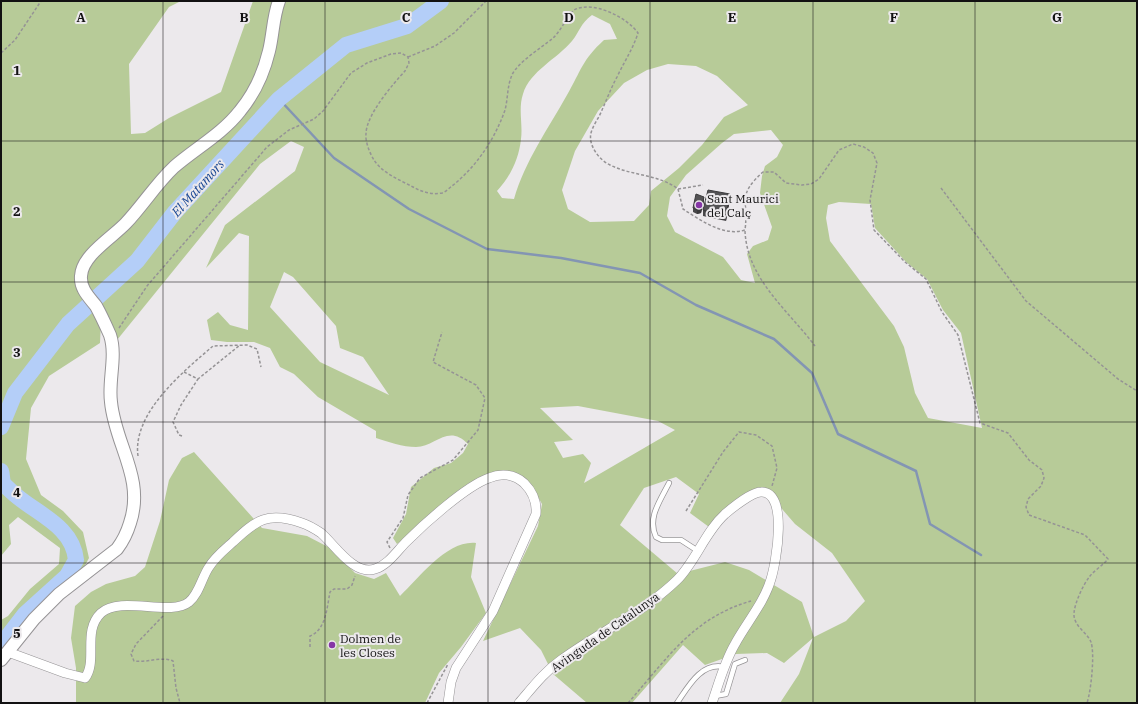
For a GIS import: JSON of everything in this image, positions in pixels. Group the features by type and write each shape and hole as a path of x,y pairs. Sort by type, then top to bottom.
{"street":[{"path":"279,1 267,59 253,93 240,112 220,132 174,167 125,224 93,254 85,264 81,275 83,290 96,307 111,340 110,393 112,411 117,434 132,473 135,489 132,517 123,541 117,549 59,594 34,619 4,656 85,678 88,672 92,632 98,617 102,612 118,606 170,606 181,605 189,602 214,560 254,523 266,519 294,521 314,528 348,560 358,567 374,569 382,565 448,506 476,485 489,478 506,475 516,478 526,485 533,495 536,507 533,521 493,611 456,668 451,682 448,703"},
{"name":"Avinguda de Catalunya","path":"519,703 544,674 561,660 637,612 670,586 681,575 725,514 757,493 769,494"},
{"path":"713,700 724,667 735,645 763,599 774,568 778,544 777,508 775,501 769,494"}],"lane":[{"path":"669,483 652,517 652,530 656,537 662,540 681,540 698,551"},
{"path":"713,700 726,694 735,664 745,660"},
{"path":"677,703 701,672 717,666 724,667"}],"path":[{"path":"1,53 15,40 40,1"},
{"path":"408,57 435,46 454,33 486,1"},
{"path":"408,57 409,63 405,70 374,111 366,134 368,143 373,160 384,170 424,193 443,193 460,180 480,158 496,132 505,108 512,75 517,68 555,36 575,8 588,4 595,4"},
{"path":"607,8 630,22 638,33 635,43 617,77 591,133 592,144 596,153 608,164 631,173 656,177 670,183 678,189 683,209 701,221 734,232 745,230"},
{"path":"111,340 147,286 267,147 289,130 314,119 323,111 351,73 361,66 391,54 401,53 408,57"},
{"path":"815,346 756,273 746,245 744,197 753,181 764,172 774,172 786,183 802,185 811,184 819,179 839,150 853,144 864,147 874,153 876,163 870,200 874,230 905,262 926,279 942,312 958,335 980,423 1008,433 1030,460 1042,470 1044,478 1041,486 1028,499 1026,507 1029,515 1085,535 1108,559 1091,575 1080,595 1074,614 1078,627 1091,642 1092,670 1087,703"},
{"path":"678,189 703,185"},
{"path":"941,188 1026,301 1118,379 1137,391"},
{"path":"393,555 387,542 403,518 408,495 420,478 453,460 478,430 485,398 476,385 433,362 442,332"},
{"path":"182,436 179,435 173,422 180,404 198,379 240,345"},
{"path":"139,461 137,454 139,440 145,422 160,398 184,372 213,346 247,345 257,349 261,367"},
{"path":"184,372 198,379"},
{"path":"686,511 723,452 739,432 756,435 772,446 777,468 769,494"},
{"path":"310,647 310,636 316,634 325,618 330,592 334,589 347,589 352,585 358,567"},
{"path":"628,703 692,631 730,608 763,599"},
{"path":"170,606 164,615 136,644 131,654 134,661 142,662 166,658 173,661 176,688 180,703"}],"green space":[{"path":"1,1 181,1 169,7 129,64 131,134 145,133 169,118 221,92 253,1 1137,1 1137,703 780,703 799,674 813,638 784,663 767,653 736,654 705,665 683,645 632,703 587,703 553,674 541,650 520,628 483,641 538,526 542,504 531,485 510,473 483,476 397,544 393,538 406,514 411,487 434,468 451,463 463,453 468,444 461,438 454,436 448,436 429,444 416,447 391,443 376,438 376,431 318,397 294,374 280,367 270,348 254,342 227,342 211,340 207,320 218,312 230,325 248,330 249,236 239,233 206,268 225,225 295,171 304,147 291,141 260,164 117,340 101,321 100,343 49,376 31,408 26,459 41,495 63,511 83,532 89,558 82,571 1,655 1,620 8,616 30,589 59,564 60,548 18,517 9,525 11,544 1,556","holes":["592,15 610,24 617,39 604,40 586,60 531,158 514,199 502,198 497,191 506,180 513,167 520,146 521,105 526,86 538,72 566,48 588,18","668,64 696,66 717,76 748,105 724,117 702,145 679,168 651,191 649,205 634,221 590,222 568,209 562,190 575,151 598,111 624,83 647,70","771,130 783,145 777,157 765,166 762,176 760,193 772,227 768,240 753,246 747,254 755,283 741,280 723,257 675,232 667,216 670,197 686,175 734,134","839,202 871,204 875,228 906,262 927,279 943,310 961,333 982,428 928,418 915,393 904,347 894,326 830,241 826,218 828,205","284,272 293,277 336,326 340,348 363,357 389,395 320,362 270,307","578,406 658,421 675,430 584,483 591,463 583,454 563,458 554,442 573,440 540,408","676,477 699,494 690,513 709,527 736,500 763,487 795,524 832,553 865,601 846,621 814,637 802,602 749,570 725,562 678,574 620,525 644,488"]},
{"path":"194,452 262,528 307,536 332,549 355,573 374,579 386,573 400,596 444,553 455,547 476,543 471,577 486,613 461,647 439,673 425,703 76,703 76,668 71,638 75,606 91,592 106,584 135,576 145,567 160,521 169,480 182,458"}],"building":[{"path":"708,190 730,194 726,215 703,210"},
{"name":"Sant Maurici del Calç","path":"696,194 704,197 701,209 697,210 693,208"}],"waterway":[{"name":"El Matamors","path":"1,427 15,393 68,324 137,261 175,212 279,99 346,45 407,26 441,1"},
{"path":"279,99 334,158 409,209 487,249 561,258 640,273 696,305 774,339 812,373 838,434 916,471 930,524 981,555"},
{"name":"El Matamors","path":"1,471 3,483 21,500 51,521 68,538 73,548 76,560 67,576 25,614 1,645"}],"place":[{"name":"Sant Maurici del Calç","path":"699,205"},
{"name":"Dolmen de les Closes","path":"332,645"}]}
